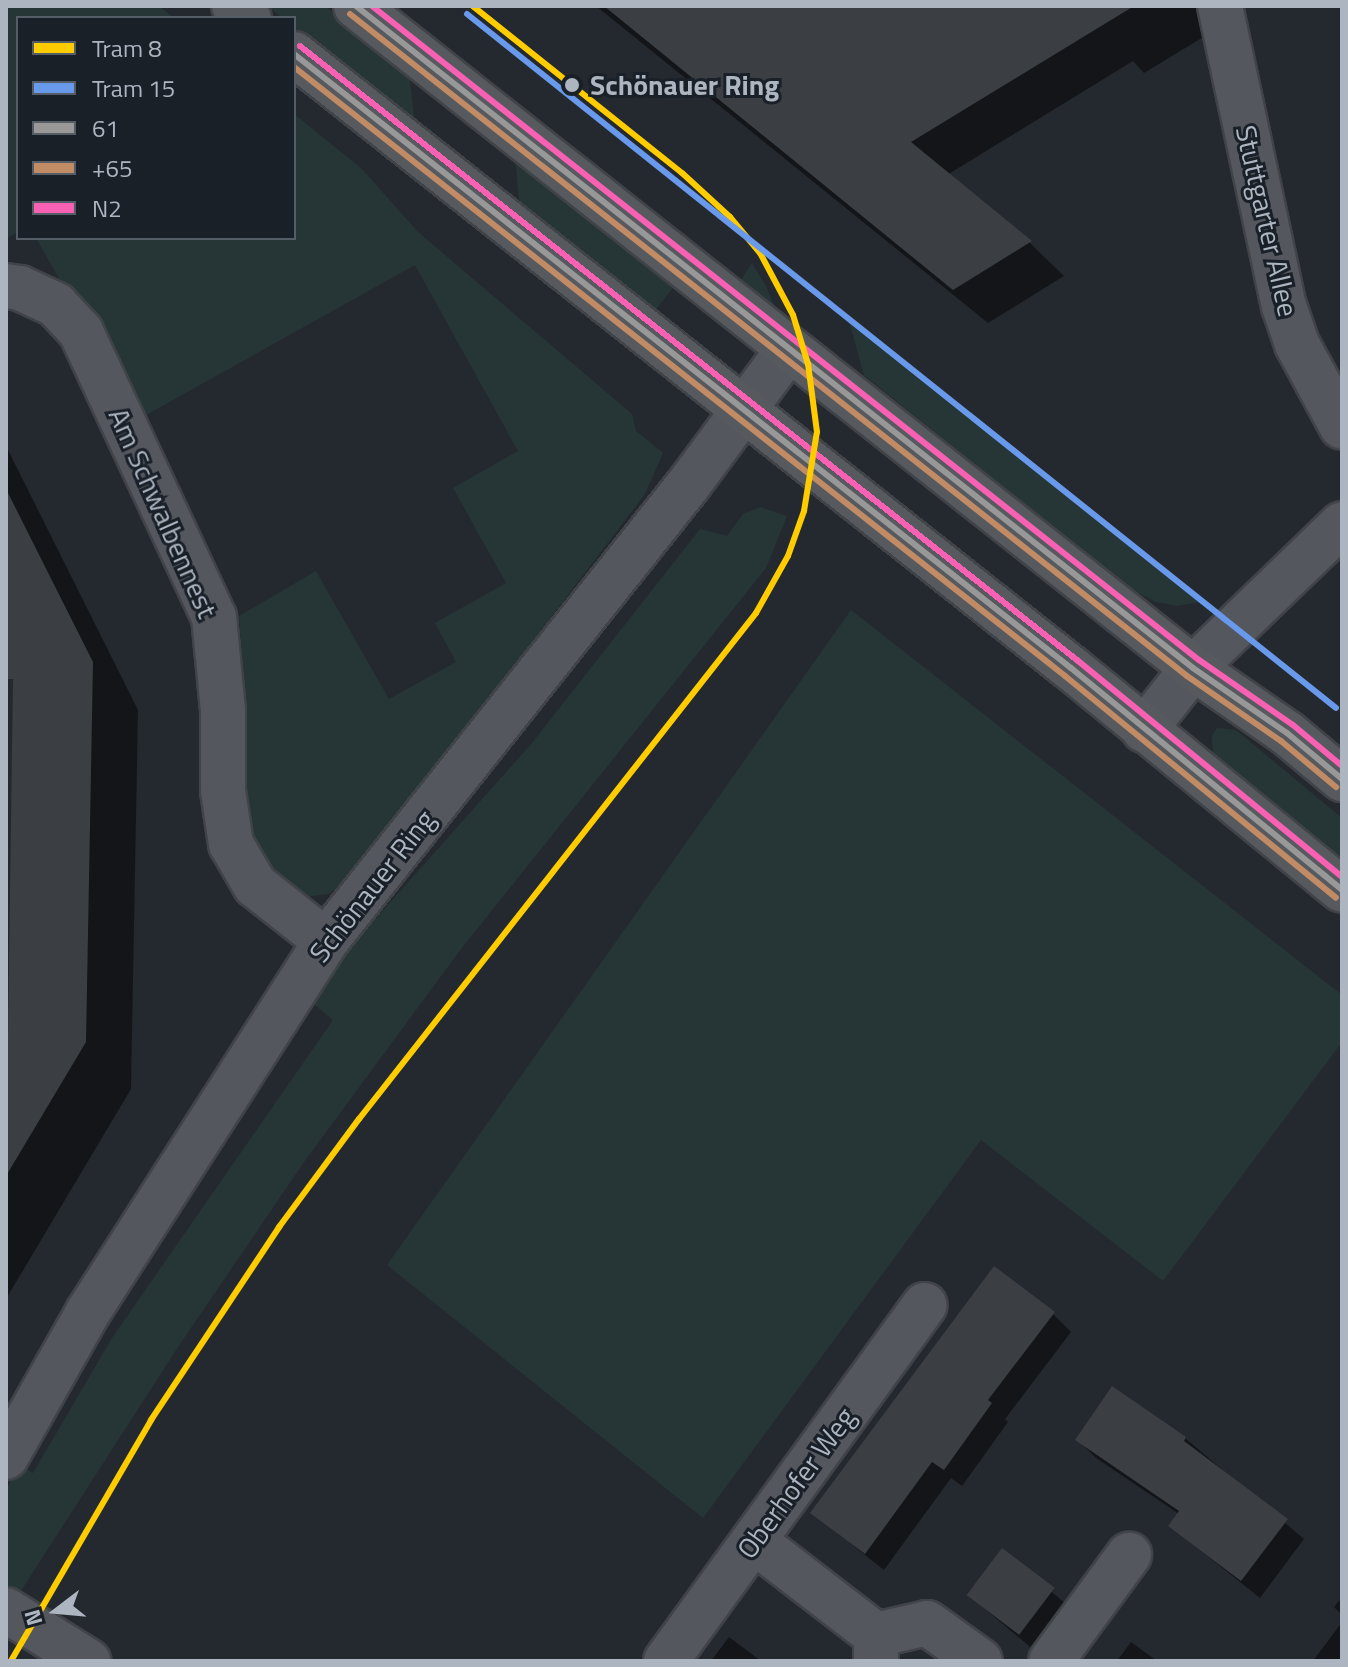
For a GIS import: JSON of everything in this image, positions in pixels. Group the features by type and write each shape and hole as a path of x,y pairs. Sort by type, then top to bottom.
{"main road":[{"path":"356,6 910,441 1193,668 1287,733 1342,779"},
{"path":"296,56 1342,890"}],"street":[{"name":"Stuttgarter Allee","path":"1224,24 1284,306 1297,344 1342,427"},
{"name":"Am Schwalbennest","path":"6,286 20,288 56,305 81,332 214,617 223,711 223,791 231,844 255,885 326,941"},
{"name":"Schönauer Ring","path":"6,1457 88,1312 326,941 744,411 789,349"},
{"path":"1144,730 1193,668 1342,524"},
{"name":"Oberhofer Weg","path":"666,1661 925,1305"},
{"path":"754,1541 876,1648 927,1623 980,1661"},
{"path":"1051,1661 1129,1555"},
{"path":"6,1610 88,1661"}],"shaded area":[{"path":"6,6 159,6 172,16 16,16 16,233 6,239"},
{"path":"268,6 325,6 409,73 415,125 296,29 296,16 280,16"},
{"path":"296,116 362,169 418,232 632,414 636,431 663,453 645,494 353,877 328,894 305,897 266,870 245,825 246,709 239,616 316,571 389,699 456,662 435,623 506,583 453,488 518,451 415,265 139,419 37,240 296,240"},
{"path":"515,159 675,285 654,312 520,208"},
{"path":"752,263 766,286 776,311 739,283"},
{"path":"849,321 1200,602 1177,606 1156,602 1129,588 864,375"},
{"path":"760,507 787,516 766,568 461,949 304,1162 178,1347 17,1597 9,1592 6,1588 6,1490 20,1465 33,1473 112,1338 333,1020 309,1000 363,933 532,743 700,529 727,536 743,514"},
{"path":"851,610 1342,995 1342,1042 1163,1281 981,1140 703,1518 387,1265"},
{"path":"1217,728 1236,730 1342,818 1342,858 1213,753 1212,736"}],"building":[{"path":"604,6 1134,6 911,142 1032,241 953,290"},
{"path":"6,489 93,662 86,1042 6,1176 13,679 6,679"},
{"path":"994,1266 1055,1312 988,1400 992,1403 944,1470 932,1462 865,1554 810,1513"},
{"path":"1112,1386 1186,1437 1184,1441 1288,1519 1241,1581 1168,1526 1179,1511 1075,1440"},
{"path":"1002,1548 1055,1588 1019,1635 966,1595"}],"tram line":[{"name":"8","path":"11,1661 151,1420 279,1227 359,1119 756,613 788,556 804,511 817,432 808,364 793,315 760,253 730,217 682,173 473,6"},
{"name":"15","path":"467,14 1336,708"}],"transit line":[{"name":"61","path":"356,6 1193,668 1287,733 1342,779"},
{"name":"N2","path":"372,6 1199,660 1293,725 1342,766"},
{"name":"+65","path":"350,14 1187,676 1281,741 1336,787"},
{"name":"N2","path":"300,46 1077,660 1342,877"},
{"name":"61","path":"296,56 1071,668 1342,890"},
{"name":"+65","path":"296,69 1065,676 1336,898"}],"place":[{"name":"Schönauer Ring","path":"572,85"}]}
